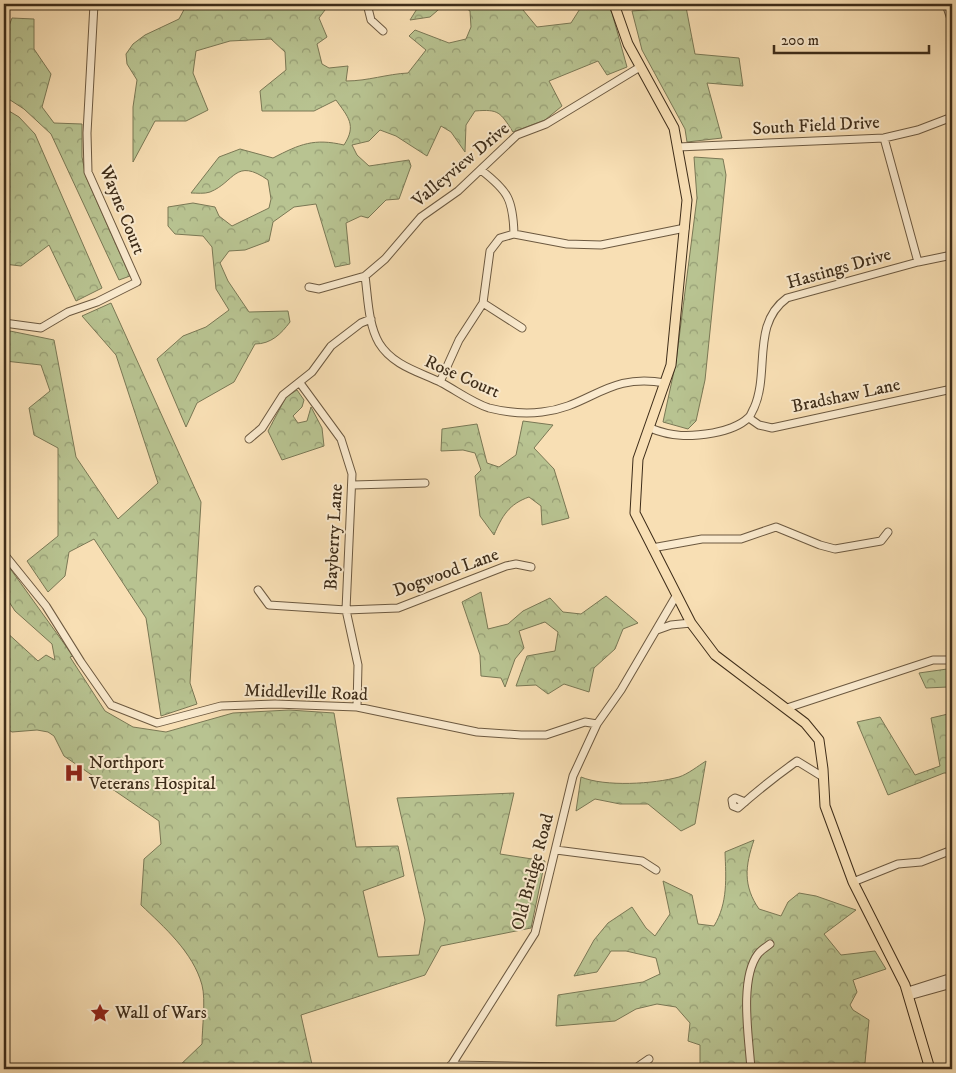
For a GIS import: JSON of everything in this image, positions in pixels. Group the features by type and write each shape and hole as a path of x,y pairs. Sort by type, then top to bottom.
{"main road":[{"path":"614,4 622,32 674,128 687,200 671,365 638,459 635,513 691,623 715,655 787,708 805,723 818,740 823,777 824,806 853,882 892,955 908,994 930,1069"}],"street":[{"name":"Wayne Court","path":"4,323 41,328 68,312 97,302 137,282 88,172 87,133 94,4"},
{"path":"367,4 372,20 383,30"},
{"path":"946,4 952,22"},
{"name":"Valleyview Drive","path":"309,287 319,289 364,276 385,259 421,217 458,191 518,135 546,124 640,67"},
{"name":"South Field Drive","path":"678,147 884,138 918,130 952,117"},
{"path":"884,138 918,262"},
{"path":"481,170 501,186 512,202 514,234"},
{"path":"440,382 459,340 483,303 490,251 500,238 514,234 567,244 601,245 684,228"},
{"name":"Hastings Drive","path":"749,418 760,386 768,318 777,306 793,297 918,262 952,255"},
{"name":"Rose Court","path":"364,276 375,334 386,351 409,370 440,382 486,407 500,410 541,412 558,409 612,385 629,381 645,379 665,383"},
{"path":"483,303 522,328"},
{"path":"249,439 262,428 283,395 312,372 331,346 371,319"},
{"name":"Bayberry Lane","path":"300,383 341,439 350,463 353,485 346,610 358,665 356,707"},
{"name":"Bradshaw Lane","path":"749,418 759,425 772,428 952,389"},
{"path":"650,428 666,435 691,437 723,431 749,418"},
{"path":"353,485 425,483"},
{"path":"652,548 702,539 741,539 776,527 835,549 880,541 888,532"},
{"name":"Middleville Road","path":"4,554 46,606 80,662 111,705 157,723 220,706 275,704 356,707 477,732 521,735 546,735 585,722 597,724"},
{"name":"Dogwood Lane","path":"258,590 269,604 346,610 398,608 506,566 516,564 531,567"},
{"path":"597,724 621,690 676,596"},
{"path":"657,630 671,625 691,623"},
{"path":"787,708 933,660 952,660"},
{"name":"Old Bridge Road","path":"450,1067 535,933 573,776 597,724"},
{"path":"745,802 769,781 797,762 823,777"},
{"path":"556,850 642,861 656,870"},
{"path":"853,882 898,864 921,862 952,850"},
{"path":"751,1069 748,984 751,967 758,953 770,944"},
{"path":"908,994 952,977"},
{"path":"908,994 952,984"},
{"path":"450,1067 636,1068 649,1059"}],"green space":[{"path":"187,4 336,4 328,6 319,18 327,37 317,44 322,64 329,68 348,66 346,81 408,73 426,50 409,36 415,30 449,43 466,39 471,27 470,11 463,6 445,4 522,4 523,10 537,27 571,23 583,4 607,4 612,13 627,67 607,75 598,61 549,81 562,106 545,120 513,132 498,113 494,111 475,111 466,125 465,152 451,132 441,126 427,156 396,136 380,130 369,141 352,145 357,155 369,166 409,160 411,166 399,199 386,200 368,218 361,216 346,223 350,264 335,267 316,204 294,207 273,222 269,241 245,250 229,251 220,263 228,281 249,312 288,311 290,322 283,331 271,340 255,344 234,382 197,403 186,427 157,359 183,336 206,327 229,310 216,289 212,247 203,236 175,234 168,226 168,207 193,203 215,207 219,216 232,226 269,208 271,199 268,180 249,171 242,171 210,192 191,193 219,157 240,149 273,158 291,149 315,142 344,145 350,132 347,116 336,100 314,111 262,111 260,91 286,70 285,52 271,39 230,41 196,51 193,73 208,110 186,121 155,121 133,162 133,107 137,80 127,64 126,54 133,44 145,35 179,19"},
{"path":"420,4 445,4 430,17 410,20"},
{"path":"686,7 695,54 739,58 743,86 707,83 722,138 687,142 685,129 642,50 632,11"},
{"path":"12,18 34,19 34,49 51,74 42,107 54,123 82,124 82,157 86,177 130,276 119,280 51,134 24,109 4,96 4,39"},
{"path":"4,108 19,117 35,134 102,288 76,301 49,245 21,266 4,264 4,202 7,198 4,168"},
{"path":"694,157 723,159 726,175 705,380 696,421 688,429 663,422 676,362 697,198"},
{"path":"111,303 201,502 190,683 197,704 161,716 146,618 94,539 69,552 65,576 48,592 27,561 58,536 58,448 34,435 29,408 50,391 41,365 5,361 10,331 54,340 76,457 118,519 158,483 116,355 82,316"},
{"path":"297,390 304,400 302,407 293,416 298,423 307,421 311,407 322,428 324,446 282,460 268,431 286,397"},
{"path":"523,421 553,425 534,448 554,469 569,518 542,525 541,506 529,497 511,507 500,522 494,535 480,516 475,476 481,470 475,453 463,450 441,451 442,429 477,424 487,463 499,467 516,455"},
{"path":"4,560 73,656 70,657 105,711 133,727 166,732 233,713 289,710 334,713 356,847 398,846 404,876 363,891 378,957 419,955 425,920 397,798 514,793 500,854 545,861 531,928 441,946 425,975 301,1015 313,1069 176,1069 202,1044 204,998 198,973 185,951 168,931 141,905 144,859 161,844 159,821 64,756 54,736 48,732 37,730 12,732 4,727 4,630 38,661 46,655 55,660 52,644 15,611 4,594"},
{"path":"481,592 488,629 508,624 523,611 550,598 563,612 581,614 606,596 638,623 623,629 615,649 594,668 589,692 564,684 548,694 536,685 516,686 527,656 555,651 558,632 545,622 519,631 524,648 515,659 505,687 501,678 481,676 480,655 462,602"},
{"path":"947,669 952,671 952,773 944,773 888,795 857,722 880,717 915,775 940,766 931,718 948,714 948,687 926,688 919,673"},
{"path":"706,761 695,824 681,831 648,804 620,804 595,799 576,811 581,777 616,783 657,781 682,776"},
{"path":"754,840 747,867 747,876 750,892 759,909 781,916 788,902 799,893 816,896 856,910 824,934 841,955 875,951 886,969 853,980 857,992 850,1005 853,1010 869,1020 865,1063 832,1067 831,1069 700,1069 700,1045 688,1041 690,1023 676,1007 657,1004 636,1009 615,1021 556,1026 558,995 643,982 660,974 656,958 626,951 611,951 597,972 574,976 594,940 608,923 632,907 646,928 655,936 670,914 663,881 692,895 698,924 714,926 719,917 724,899 726,881 725,852"}],"place":[{"name":"Northport Veterans Hospital","path":"74,773"},
{"name":"Wall of Wars","path":"100,1013"}]}
